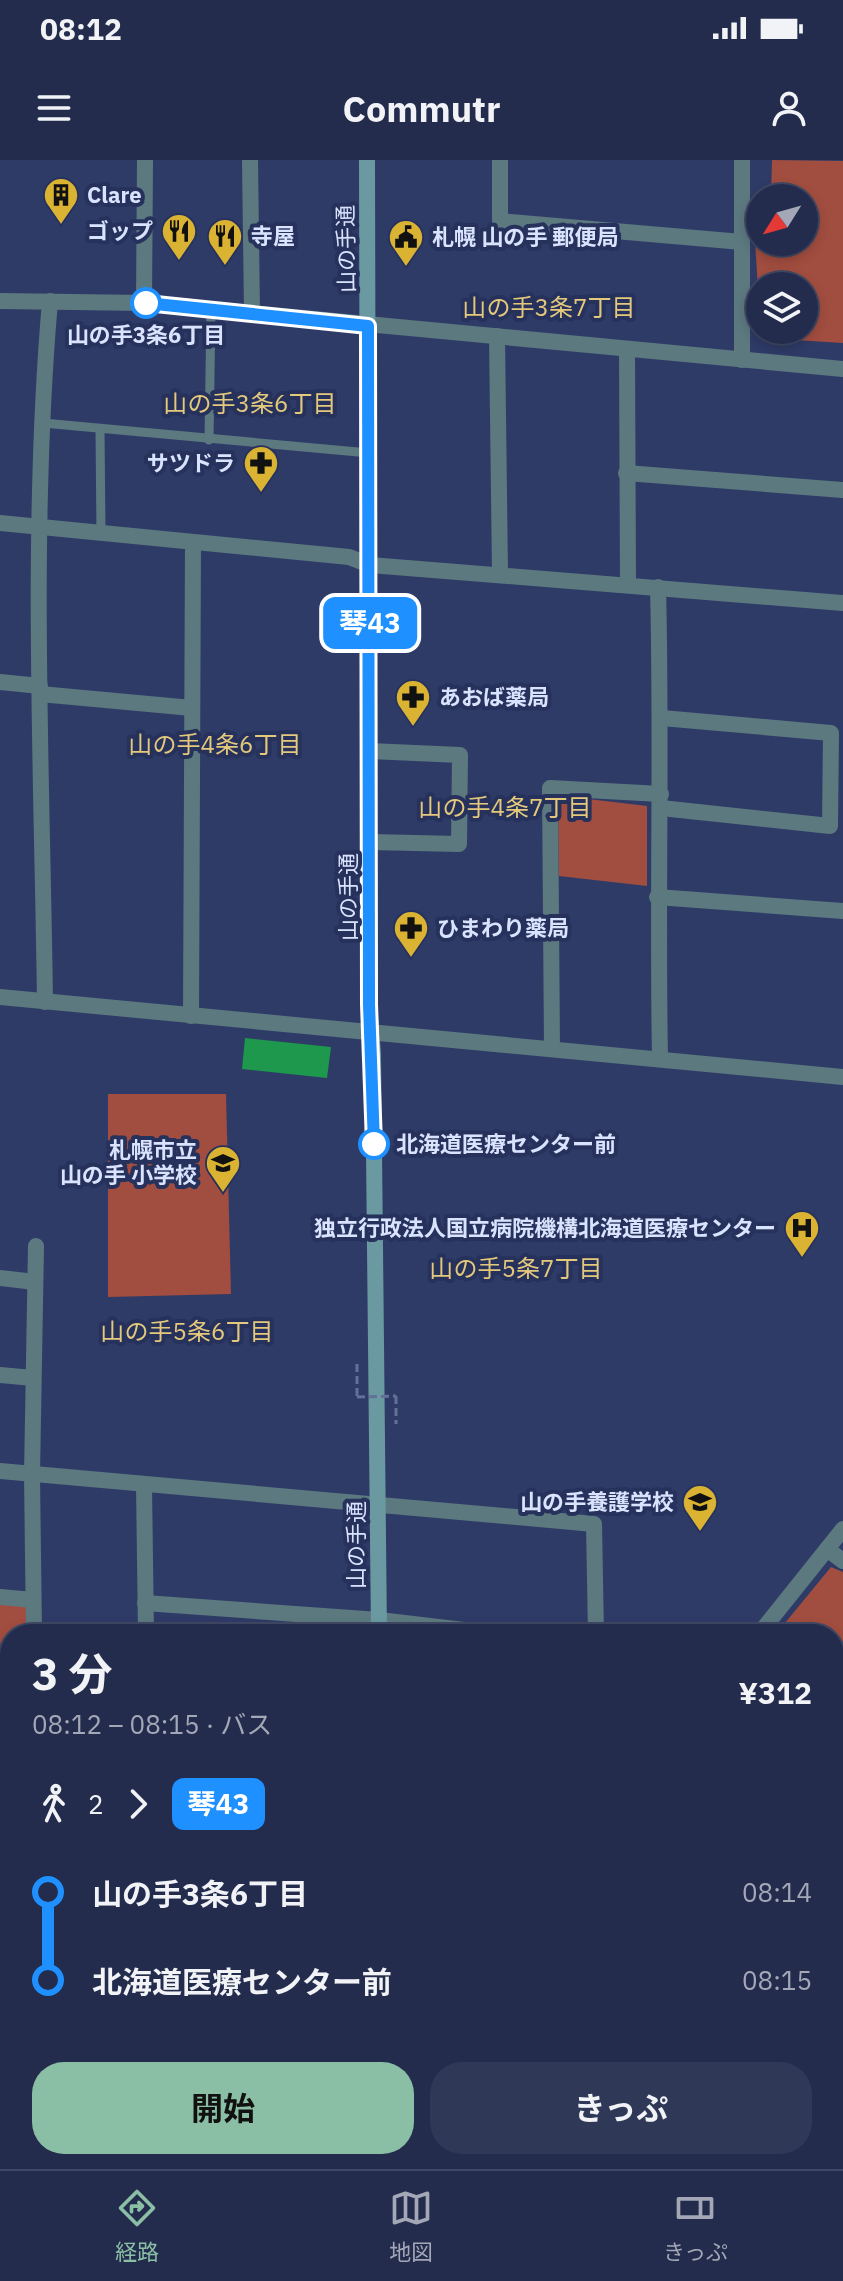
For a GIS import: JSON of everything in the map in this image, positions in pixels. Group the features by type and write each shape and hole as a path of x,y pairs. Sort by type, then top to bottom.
{"main road":[{"name":"山の手通","path":"367,160 369,1004 373,1031 379,1624"}],"street":[{"path":"144,303 145,160"},
{"path":"250,160 252,313"},
{"path":"500,160 500,221 742,242"},
{"path":"742,160 742,360"},
{"path":"0,301 144,303 843,369"},
{"path":"45,1002 40,690 43,423 50,301"},
{"path":"497,336 500,574"},
{"path":"627,350 628,584"},
{"path":"626,473 843,490"},
{"path":"0,523 349,557 370,565 843,603"},
{"path":"191,1016 193,543"},
{"path":"658,587 662,718 657,897 660,1059"},
{"path":"0,682 40,690 192,708"},
{"path":"552,1048 550,788 830,826 831,733 662,718"},
{"path":"370,751 460,755 459,844 370,842"},
{"path":"657,897 843,911"},
{"path":"0,997 843,1077"},
{"path":"34,1624 32,1475 36,1246"},
{"path":"0,1278 35,1282"},
{"path":"0,1375 33,1378"},
{"path":"0,1471 594,1524 596,1624"},
{"path":"144,1485 146,1624"},
{"path":"767,1624 843,1529"},
{"path":"827,1549 843,1561"},
{"path":"0,1597 33,1600"},
{"path":"145,1603 350,1624"}],"lane":[{"path":"209,440 211,309"},
{"path":"43,423 369,453"},
{"path":"100,429 101,535"}],"path":[{"path":"357,1364 357,1397 396,1396 396,1424"}],"shaded area":[{"path":"772,160 843,161 843,343 818,341 818,272 757,272 756,256 818,256 818,184 771,184"},
{"path":"563,796 647,806 647,886 559,876 558,800"},
{"path":"245,1038 331,1047 327,1078 242,1069"},
{"path":"108,1094 226,1094 231,1294 108,1297"},
{"path":"831,1567 843,1572 843,1624 784,1624"},
{"path":"0,1602 25,1605 29,1610 29,1624 0,1624"}],"bus line":[{"name":"琴43","path":"146,303 368,326 369,1004 373,1031 374,1144"}],"place":[{"name":"Clare","path":"61,226"},
{"name":"ゴップ","path":"179,262"},
{"name":"寺屋","path":"225,267"},
{"name":"札幌 山の手 郵便局","path":"406,268"},
{"name":"山の手3条6丁目","path":"146,303"},
{"name":"サツドラ","path":"261,494"},
{"name":"あおば薬局","path":"413,728"},
{"name":"ひまわり薬局","path":"411,959"},
{"name":"北海道医療センター前","path":"374,1144"},
{"name":"札幌市立 山の手 小学校","path":"223,1194"},
{"name":"独立行政法人国立病院機構北海道医療センター","path":"802,1259"},
{"name":"山の手養護学校","path":"700,1533"}],"district":[{"name":"山の手3条7丁目","path":"549,308"},
{"name":"山の手3条6丁目","path":"250,404"},
{"name":"山の手4条6丁目","path":"215,745"},
{"name":"山の手4条7丁目","path":"505,808"},
{"name":"山の手5条7丁目","path":"516,1269"},
{"name":"山の手5条6丁目","path":"187,1332"}]}
